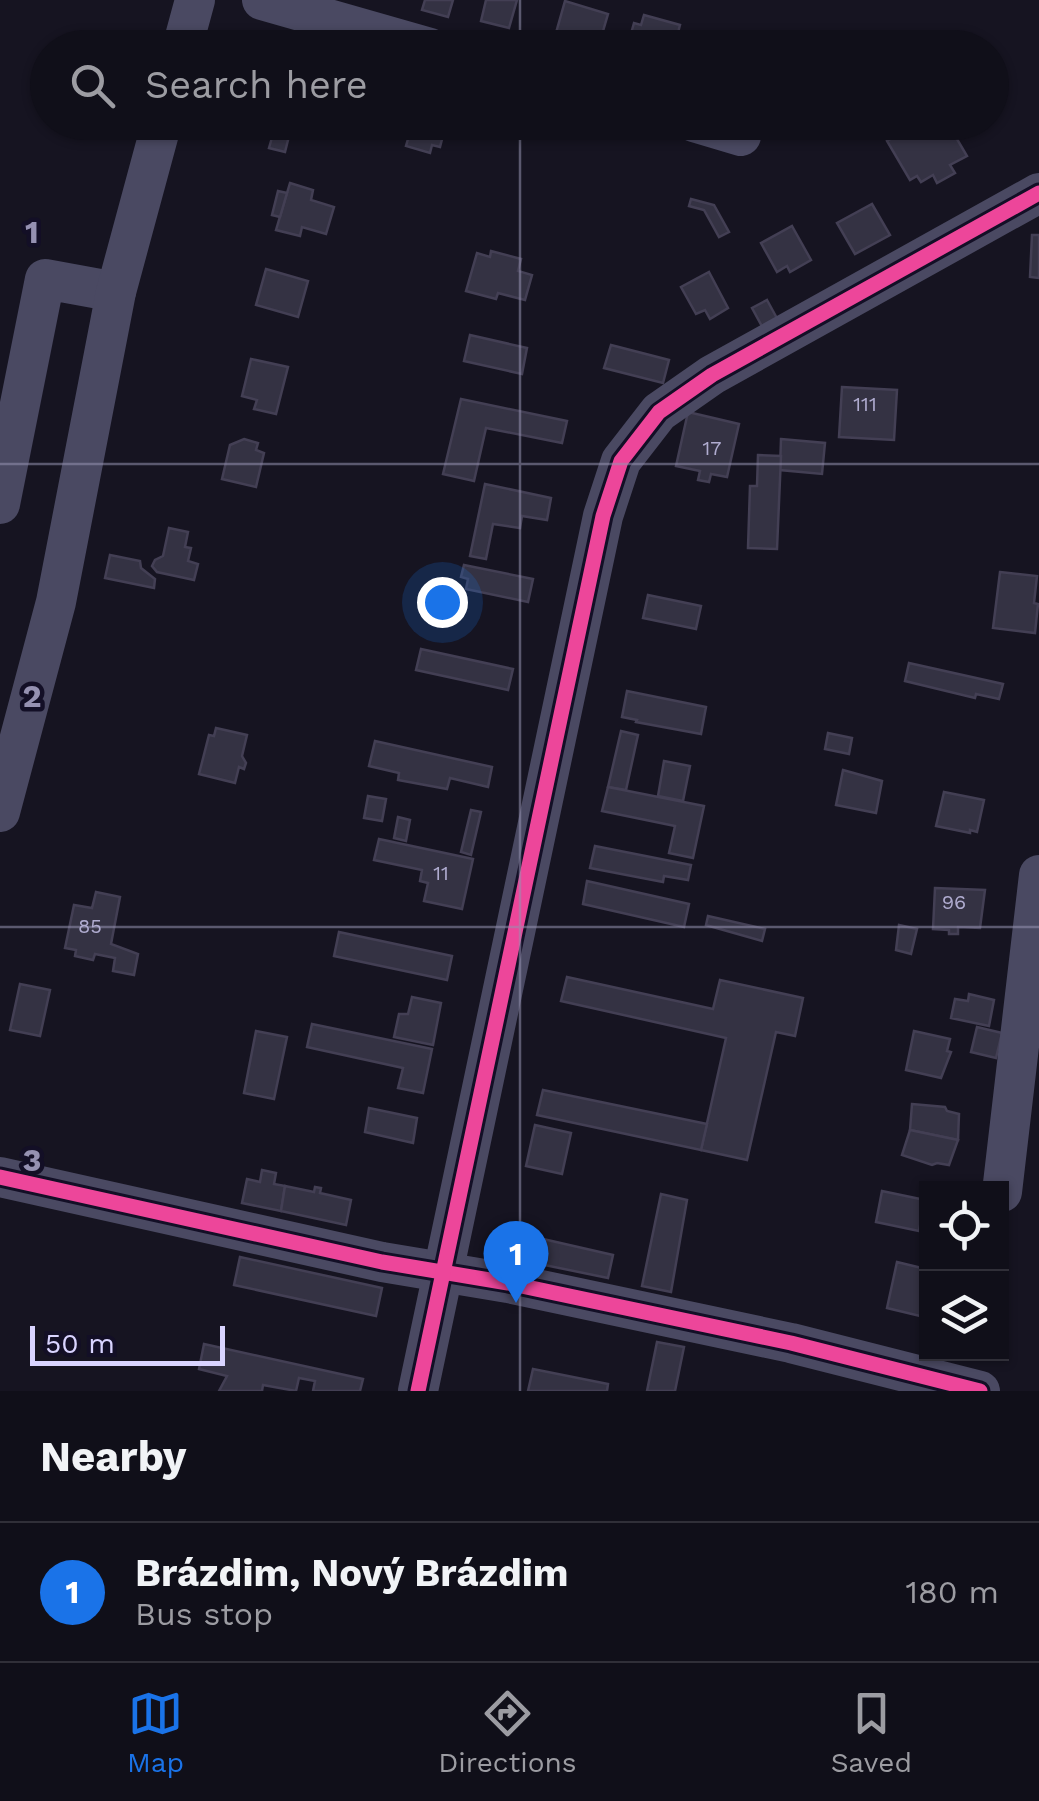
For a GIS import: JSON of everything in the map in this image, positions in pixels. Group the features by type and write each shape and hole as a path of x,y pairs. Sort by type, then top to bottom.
{"street":[{"path":"187,30 195,0"},
{"path":"262,0 367,30"},
{"path":"0,812 56,602 116,292 157,140"},
{"path":"418,1391 603,516 621,461 659,412 712,375 1039,193"},
{"path":"0,504 45,279 116,292"},
{"path":"1003,1181 1039,875"},
{"path":"0,1178 791,1344 979,1391 981,1361"}],"building":[{"path":"425,0 453,0 448,17 422,10"},
{"path":"486,0 517,0 509,28 481,21"},
{"path":"565,1 608,14 603,30 557,30"},
{"path":"644,15 680,25 679,30 632,30 634,23 641,25"},
{"path":"271,140 288,140 285,152 269,148"},
{"path":"408,140 442,140 440,147 432,145 430,153 406,146"},
{"path":"958,140 967,156 950,165 955,173 937,183 933,175 921,182 917,176 910,180 887,141"},
{"path":"290,183 313,190 311,200 334,207 326,234 302,227 300,236 276,230"},
{"path":"278,191 287,193 280,217 272,215"},
{"path":"691,199 714,205 729,232 719,237 704,210 689,206"},
{"path":"872,204 890,235 855,254 837,223"},
{"path":"792,226 811,260 790,272 787,266 777,272 761,243"},
{"path":"1032,235 1039,235 1039,278 1030,277"},
{"path":"491,251 521,259 518,271 532,275 525,300 498,293 496,299 466,291 477,253 490,257"},
{"path":"266,269 308,281 298,317 256,305"},
{"path":"709,272 728,308 710,319 705,310 696,314 681,287"},
{"path":"767,300 779,322 764,330 752,308"},
{"path":"470,335 527,348 522,374 464,361"},
{"path":"611,345 669,360 663,383 604,368"},
{"path":"251,359 288,367 276,414 254,409 257,400 242,396"},
{"path":"842,387 897,390 894,440 839,437"},
{"path":"461,399 567,421 562,443 486,428 474,481 443,474"},
{"path":"688,412 739,424 727,477 711,474 709,482 698,480 700,471 676,466"},
{"path":"244,439 258,443 256,450 264,453 256,487 222,479 230,445"},
{"path":"781,439 825,443 822,474 780,470"},
{"path":"758,455 781,456 777,549 748,548 750,486 757,486"},
{"path":"485,484 551,498 547,520 522,516 520,528 493,524 486,559 470,556"},
{"path":"169,528 188,532 188,561 198,564 194,580 157,572 152,566 163,556"},
{"path":"110,555 140,561 141,568 155,579 154,588 105,578"},
{"path":"464,565 533,579 528,602 466,589 468,579 461,577"},
{"path":"1000,572 1037,576 1035,633 993,628"},
{"path":"648,595 701,606 696,629 643,618"},
{"path":"421,649 513,669 508,690 416,670"},
{"path":"909,663 1003,684 999,699 976,694 975,698 905,681"},
{"path":"627,691 706,707 701,734 622,717"},
{"path":"216,728 247,735 242,756 246,763 244,769 239,767 235,783 199,774 209,735 214,736"},
{"path":"621,731 638,735 626,790 608,787"},
{"path":"828,733 852,738 849,754 825,749"},
{"path":"375,741 492,767 488,787 450,778 447,789 398,780 399,773 369,766"},
{"path":"664,761 690,766 683,801 658,796"},
{"path":"843,770 882,781 876,813 836,805"},
{"path":"608,787 704,806 693,858 669,853 675,826 602,811"},
{"path":"944,792 984,800 977,832 936,826"},
{"path":"368,796 386,799 382,821 364,818"},
{"path":"471,810 481,812 471,855 461,852"},
{"path":"398,817 410,820 406,841 394,838"},
{"path":"379,839 473,859 462,909 424,901 428,883 420,881 422,870 374,860"},
{"path":"595,846 691,865 688,880 664,876 663,882 590,868"},
{"path":"587,881 689,904 684,927 583,904"},
{"path":"935,888 985,890 980,928 958,927 958,934 933,929"},
{"path":"96,892 120,897 111,944 138,954 134,975 113,971 115,958 95,954 93,960 75,956 76,950 65,948 74,905 92,908"},
{"path":"708,916 765,929 762,941 706,925"},
{"path":"899,925 917,929 911,954 896,950"},
{"path":"339,932 452,956 447,980 334,956"},
{"path":"567,977 713,1009 720,980 803,998 795,1036 776,1032 747,1160 701,1150 726,1038 561,1001"},
{"path":"20,984 50,990 40,1036 10,1030"},
{"path":"969,994 994,1000 989,1026 951,1018 955,999 968,1001"},
{"path":"412,997 441,1003 433,1045 394,1037 399,1014 408,1014"},
{"path":"312,1024 432,1049 423,1093 398,1088 403,1068 307,1047"},
{"path":"977,1027 1002,1033 996,1058 971,1052"},
{"path":"256,1031 287,1037 274,1099 244,1093"},
{"path":"914,1031 950,1039 947,1051 951,1052 941,1078 906,1070"},
{"path":"543,1090 707,1124 701,1150 537,1115"},
{"path":"912,1104 945,1107 959,1114 958,1140 910,1130"},
{"path":"369,1108 417,1118 413,1143 365,1132"},
{"path":"535,1125 571,1133 562,1174 526,1166"},
{"path":"910,1130 958,1140 949,1165 932,1165 902,1155"},
{"path":"262,1170 276,1173 274,1184 285,1186 281,1211 242,1203 247,1179 260,1182"},
{"path":"285,1186 314,1192 315,1187 321,1188 320,1193 351,1200 346,1225 281,1211"},
{"path":"882,1191 919,1199 919,1231 876,1222"},
{"path":"661,1194 687,1200 671,1292 642,1286"},
{"path":"530,1236 613,1255 608,1278 525,1261"},
{"path":"240,1257 382,1288 376,1316 234,1285"},
{"path":"897,1262 919,1267 919,1316 887,1308"},
{"path":"657,1342 684,1347 675,1391 647,1391"},
{"path":"204,1344 363,1379 360,1391 313,1391 315,1381 299,1378 296,1391 263,1385 262,1391 219,1391 227,1376 199,1369"},
{"path":"533,1369 608,1384 607,1391 528,1391"}],"cycle path":[{"path":"418,1391 603,516 621,461 659,412 712,375 1039,193"},
{"path":"0,1177 382,1262 508,1283 791,1343 980,1391"}],"place":[{"name":"Brázdim, Nový Brázdim","path":"516,1303"}]}
